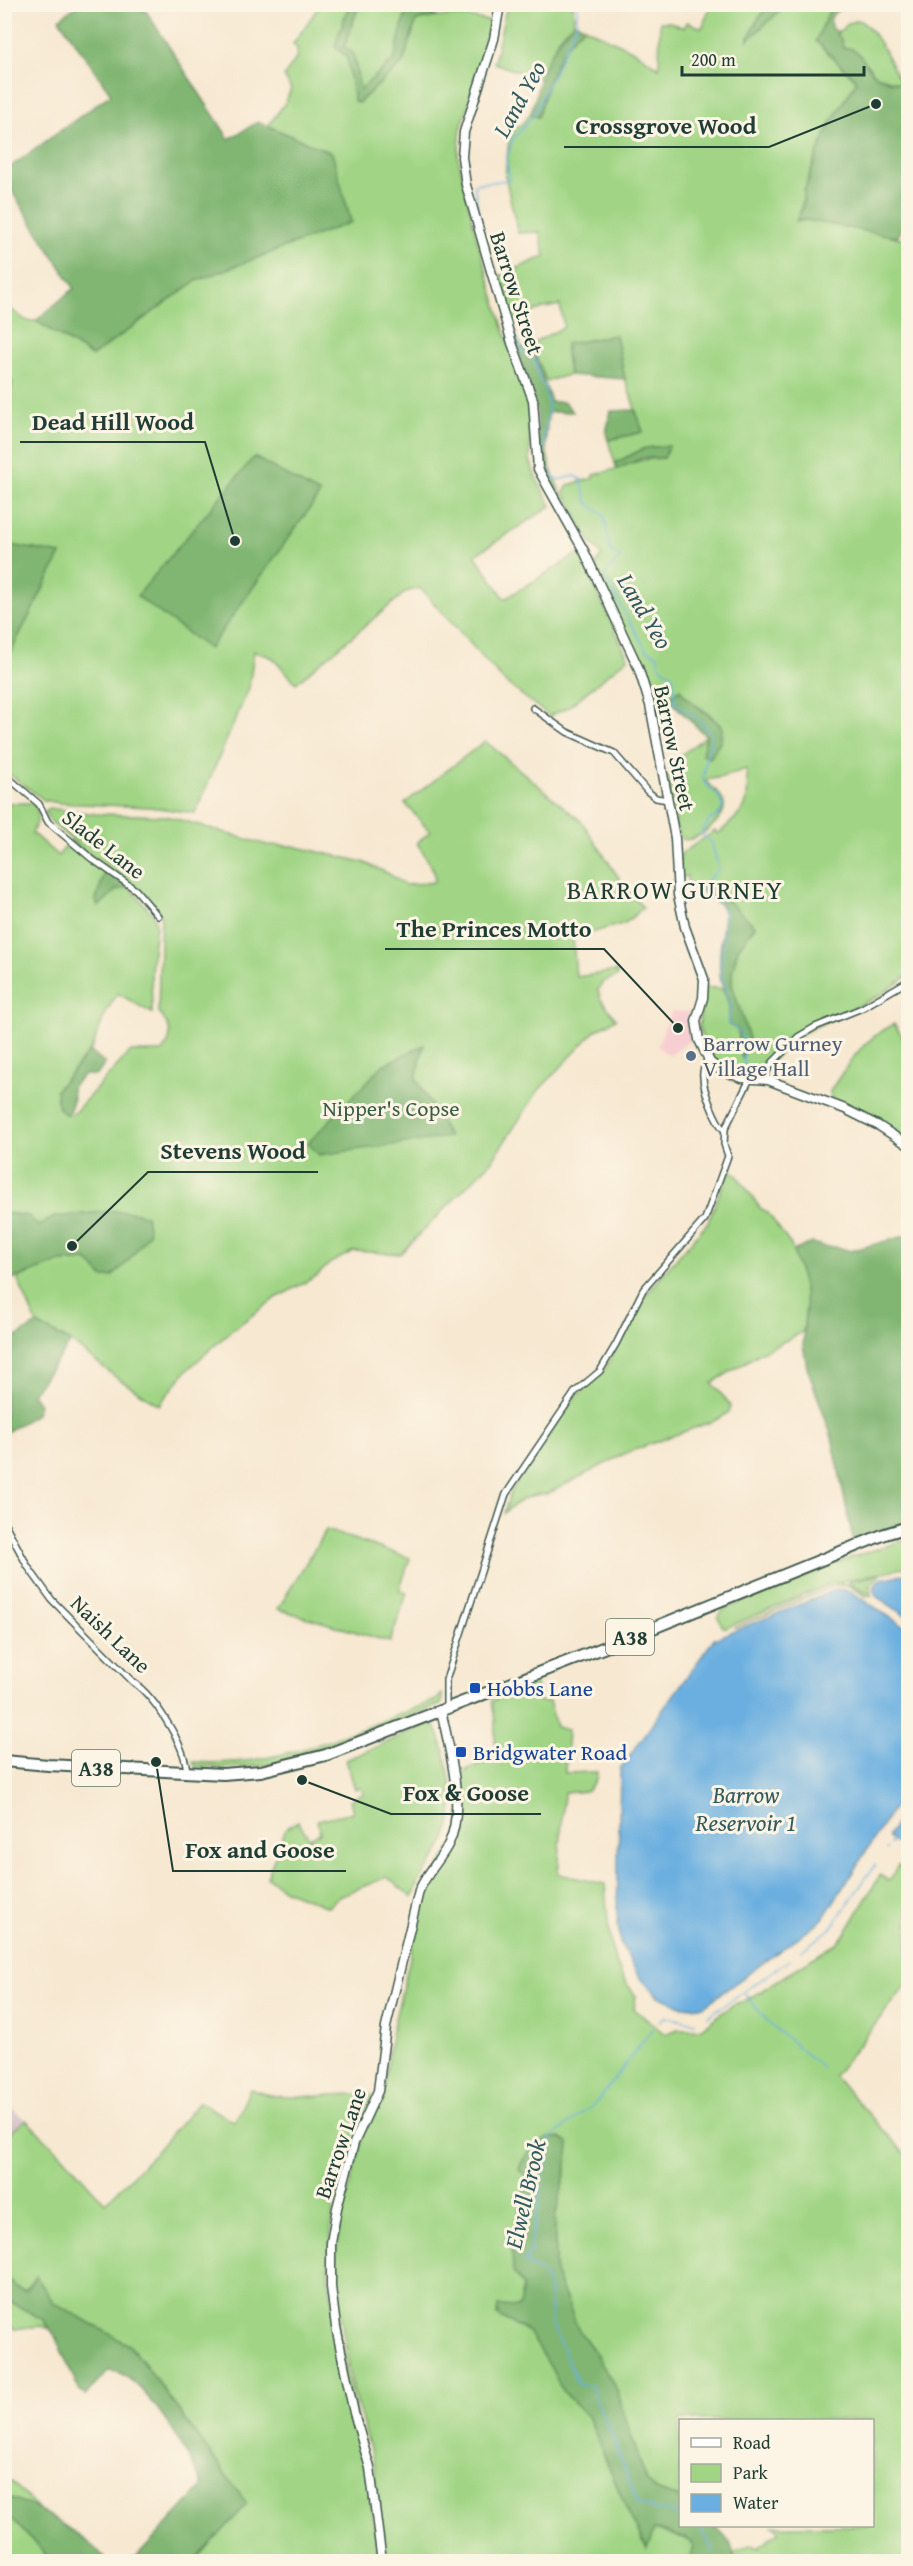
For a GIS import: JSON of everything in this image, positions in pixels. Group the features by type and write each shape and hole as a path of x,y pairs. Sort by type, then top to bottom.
{"highway":[{"name":"A38","path":"4,1761 187,1773 244,1773 292,1765 326,1755 621,1641 854,1546 909,1527"}],"main road":[{"name":"Barrow Street","path":"500,4 494,39 464,132 462,157 466,185 512,343 533,400 537,469 584,550 638,667 657,732 675,838 678,895 685,927 704,979 703,998 697,1015 696,1027 708,1058"},
{"path":"708,1058 720,1070 750,1079 762,1079 855,1114 909,1145"},
{"name":"Barrow Lane","path":"382,2562 370,2468 354,2413 336,2327 331,2287 331,2243 337,2208 354,2143 378,2091 387,2026 419,1891 427,1874 448,1845 454,1827 454,1791 444,1709"}],"street":[{"path":"533,708 562,729 614,753 647,791 656,798 668,800"},
{"name":"Slade Lane","path":"4,774 39,804 48,822 136,890 158,916"},
{"path":"762,1079 773,1062 798,1037 815,1027 862,1008 909,981"},
{"path":"708,1058 702,1077 716,1120 724,1131"},
{"path":"444,1709 446,1680 506,1494 575,1392 600,1371 643,1290 705,1219 728,1156 724,1144 724,1131 750,1079"},
{"name":"Naish Lane","path":"4,1521 28,1567 52,1600 133,1682 143,1689 167,1723 185,1756 187,1773"}],"shaded area":[{"path":"672,1011 692,1012 692,1038 670,1056 657,1046"},
{"path":"908,1295 908,1369 903,1358 901,1323"},
{"path":"4,2103 26,2120 5,2138 4,2138"}],"green space":[{"path":"79,4 142,5 229,139 258,122 332,153 351,222 196,281 92,356 36,321 74,288 4,179 5,171 111,94 59,19"},
{"path":"320,5 349,5 335,46 347,57 354,101 358,103 403,63 416,21 454,16 493,22 461,129 458,157 475,232 505,334 523,378 529,400 530,460 536,478 551,506 475,555 505,599 579,553 628,658 567,708 549,716 506,683 420,588 406,592 296,683 273,658 254,651 249,688 195,813 150,807 59,803 44,800 5,771 5,670 9,655 61,554 5,544 4,411 10,405 12,382 5,377 5,305 27,321 36,321 92,356 196,281 351,222 332,153 268,126 285,103 291,89 284,76 296,59 297,48 293,44"},
{"path":"349,5 359,5 344,47 353,53 360,89 394,60 406,11 416,8 437,16 416,21 403,63 358,103 354,101 347,57 335,46"},
{"path":"359,5 407,5 416,8 406,11 394,60 360,90 353,53 344,47"},
{"path":"507,5 573,5 574,22 559,38 540,79 494,63"},
{"path":"711,5 768,5 748,40 786,5 832,5 816,41 857,81 818,151 797,221 838,224 908,240 908,976 877,997 796,1036 757,1076 736,1074 716,1063 706,1049 699,1026 705,987 723,989 730,1005 728,1024 738,1030 742,1057 749,1039 732,985 732,972 738,948 755,926 715,895 710,887 700,891 699,885 692,887 692,884 688,884 687,876 679,878 682,853 715,831 718,834 735,819 744,807 748,792 746,769 705,780 722,799 723,812 714,824 701,834 694,838 682,839 676,829 668,775 684,771 680,756 706,736 702,755 712,716 686,698 668,698 672,702 656,710 647,681 595,565 602,555 589,540 564,493 568,485 594,478 594,475 637,462 664,458 668,446 645,448 615,463 608,440 643,432 625,379 616,335 566,344 569,375 546,381 531,344 564,327 560,305 540,309 511,322 498,277 545,256 540,232 518,233 505,176 509,141 515,125 519,127 530,115 538,116 554,68 566,46 584,27 636,52 659,68 660,22 670,22 684,28 687,22 702,28"},
{"path":"768,5 786,5 747,41 757,21"},
{"path":"832,5 846,5 834,13 830,20 832,29 839,32 836,34 842,40 843,48 849,48 858,53 875,75 891,82 908,85 908,222 897,237 806,220 796,221 803,207 804,191 820,147 831,122 857,81 816,41"},
{"path":"858,20 865,24 877,39 901,84 876,75 868,66 843,48 836,34 849,23"},
{"path":"574,22 584,27 566,46 554,68 538,117 530,115 545,63"},
{"path":"616,335 625,379 569,375 565,344"},
{"path":"518,340 522,349 531,344 551,402 564,402 573,412 549,412 547,424 547,456 563,497 560,500 540,466 537,410 515,341"},
{"path":"4,377 12,381 10,405 5,411"},
{"path":"635,410 643,432 608,440 606,433 611,411"},
{"path":"669,446 664,458 643,458 617,469 615,463 645,448"},
{"path":"254,457 320,494 209,649 137,596"},
{"path":"5,544 61,554 9,655 5,670"},
{"path":"680,689 689,700 722,727 721,741 710,758 702,755 706,736 668,698"},
{"path":"485,741 582,822 621,881 643,908 625,923 573,938 576,977 617,971 617,976 603,982 598,990 600,998 616,1019 595,1031 538,1091 491,1162 400,1254 354,1251 330,1263 317,1276 276,1298 232,1330 185,1372 159,1405 117,1378 71,1342 37,1324 17,1278 59,1262 87,1260 103,1277 80,1215 55,1217 38,1226 29,1216 5,1213 4,803 33,803 38,818 32,833 58,856 70,841 105,870 96,900 98,907 116,890 129,887 153,914 156,924 151,971 152,1013 117,993 103,1019 92,1048 56,1090 65,1114 72,1115 130,1052 161,1052 169,1042 170,1032 158,1012 161,916 147,898 131,884 83,849 49,820 45,812 48,808 96,814 167,816 267,845 293,846 363,862 389,874 405,885 435,882 434,871 417,843 430,832 405,803","holes":["424,1045 416,1078 449,1137 383,1065"]},
{"path":"105,870 129,887 116,890 98,907 96,900"},
{"path":"710,887 715,895 724,897 755,926 738,949 732,972 732,985 749,1039 742,1059 738,1030 728,1024 729,1009 720,974 724,912 720,905 700,891"},
{"path":"894,1024 908,1044 908,1140 856,1109 832,1102 830,1091 864,1045"},
{"name":"Nipper's Copse","path":"424,1045 416,1078 449,1137 319,1155 308,1143 383,1065"},
{"path":"90,1051 105,1064 97,1075 83,1075 72,1087 73,1101 68,1114 65,1114 58,1108 56,1090"},
{"path":"729,1169 736,1174 760,1208 768,1213 791,1245 803,1282 806,1306 803,1332 760,1353 712,1383 731,1406 729,1412 716,1420 626,1453 547,1494 524,1499 504,1513 511,1491 573,1400 605,1369 636,1310 652,1287 708,1222"},
{"path":"112,1211 134,1212 146,1216 149,1233 129,1260 112,1277 103,1277 87,1260 59,1262 5,1282 5,1213 29,1216 38,1226 55,1217"},
{"path":"908,1235 908,1295 901,1323 903,1358 908,1369 908,1522 853,1540 832,1437 807,1367 803,1345 806,1306 803,1282 793,1251 812,1243 850,1251"},
{"path":"37,1324 71,1342 32,1394 39,1404 36,1414 5,1433 5,1344"},
{"path":"326,1530 410,1558 399,1591 407,1593 390,1642 278,1609"},
{"path":"904,1540 908,1545 908,1567 832,1583 726,1628 722,1626 718,1617 724,1609 852,1557"},
{"path":"881,1574 870,1586 871,1596 848,1582"},
{"path":"840,1583 855,1586 868,1597 849,1586 835,1585"},
{"path":"535,1682 540,1702 549,1701 556,1727 568,1730 565,1773 597,1772 596,1780 587,1791 564,1793 558,1874 605,1884 614,1957 626,1983 636,1996 634,2009 665,2034 678,2029 700,2029 734,2004 745,2001 837,1943 845,1934 880,1875 889,1881 898,1865 908,1871 908,1983 834,2076 908,2157 908,2561 735,2561 735,2552 753,2544 758,2547 780,2531 774,2527 874,2527 874,2419 679,2419 679,2498 655,2490 647,2481 618,2392 578,2329 555,2272 555,2218 567,2166 569,2144 559,2138 548,2138 527,2177 512,2246 513,2272 523,2286 519,2308 498,2306 497,2315 529,2332 563,2392 589,2418 626,2508 646,2548 654,2530 687,2539 693,2545 689,2561 387,2561 373,2460 353,2389 337,2294 336,2256 340,2222 364,2133 383,2100 391,2035 425,1888 454,1843 459,1827 461,1804 458,1775 495,1755 495,1721 492,1701"},
{"path":"442,1694 443,1701 440,1705 304,1755 266,1765 227,1768 196,1767 193,1762 225,1763 256,1759 317,1745 436,1700"},
{"path":"433,1722 448,1766 452,1800 451,1817 443,1845 422,1877 413,1898 387,1877 339,1896 328,1907 285,1890 267,1877 286,1828 298,1821 309,1838 320,1833 317,1820 353,1812 350,1800 363,1794 361,1788 355,1789 346,1760"},
{"path":"250,2089 265,2094 296,2097 374,2095 350,2143 333,2207 328,2277 366,2466 379,2561 195,2561 247,2504 129,2345 53,2302 36,2276 25,2291 16,2287 5,2276 4,2138 26,2120 62,2155 105,2203 154,2154 199,2102 235,2122"},
{"path":"548,2138 560,2138 569,2143 567,2166 555,2218 555,2272 578,2329 618,2392 647,2481 655,2490 679,2498 679,2527 716,2527 731,2546 735,2561 689,2561 693,2545 687,2539 657,2530 654,2530 647,2549 626,2508 589,2418 563,2392 529,2332 497,2315 498,2306 519,2307 523,2286 513,2272 512,2246 527,2177 519,2170 523,2160"},
{"path":"5,2276 16,2287 25,2291 36,2276 53,2302 129,2345 247,2504 195,2561 133,2561 203,2486 168,2424 145,2394 120,2372 108,2371 86,2395 80,2392 54,2334 42,2319 5,2299"},
{"path":"5,2299 42,2319 49,2329 41,2326 14,2329 5,2319"},
{"path":"5,2479 13,2483 38,2509 12,2498 5,2498"},
{"path":"5,2498 28,2505 59,2522 89,2543 107,2561 52,2561 5,2512"},
{"path":"5,2512 52,2561 5,2561"}],"water":[{"path":"908,1574 908,1617 877,1597 873,1589 880,1579"},
{"name":"Barrow Reservoir 1","path":"838,1589 850,1591 908,1629 908,1786 822,1920 704,2006 683,2007 658,1996 638,1975 620,1942 617,1913 620,1769 714,1639"},
{"path":"908,1805 908,1850 888,1835"}],"waterway":[{"name":"Land Yeo","path":"479,215 474,184 510,180 506,160 513,139 533,117 577,23 577,4"},
{"name":"Land Yeo","path":"511,326 522,351 536,362 540,382 545,386 549,409 544,435 543,459 550,475 558,480 575,476 581,479 587,502 604,516 610,550 620,557 604,576 646,650 658,655 658,664 673,676 676,704 698,719 711,734 712,740 706,757 703,781 718,796 723,805 720,814 710,820 701,834 711,841 719,869 702,891 721,904 725,911 721,973 731,1005 728,1023 740,1032 743,1038 744,1068"},
{"path":"890,1844 893,1840"},
{"path":"801,1951 830,1929 875,1865"},
{"path":"707,2017 789,1960"},
{"path":"744,1993 770,2024 822,2067"},
{"path":"659,2021 665,2017 695,2023"},
{"name":"Elwell Brook","path":"653,2028 596,2103 549,2139 547,2149 549,2159 544,2169 530,2245 531,2252 524,2260 542,2273 549,2285 551,2322 578,2384 592,2386 638,2504 658,2511 672,2511 679,2519"},
{"name":"Elwell Brook","path":"695,2527 704,2533 714,2553"}],"place":[{"name":"Crossgrove Wood","path":"876,104"},
{"name":"Dead Hill Wood","path":"235,541"},
{"name":"The Princes Motto","path":"678,1028"},
{"name":"Barrow Gurney Village Hall","path":"691,1056"},
{"name":"Stevens Wood","path":"72,1246"},
{"name":"Hobbs Lane","path":"475,1688"},
{"name":"Bridgwater Road","path":"461,1752"},
{"name":"Fox and Goose","path":"156,1762"},
{"name":"Fox & Goose","path":"302,1780"}],"district":[{"name":"BARROW GURNEY","path":"675,889"}]}
